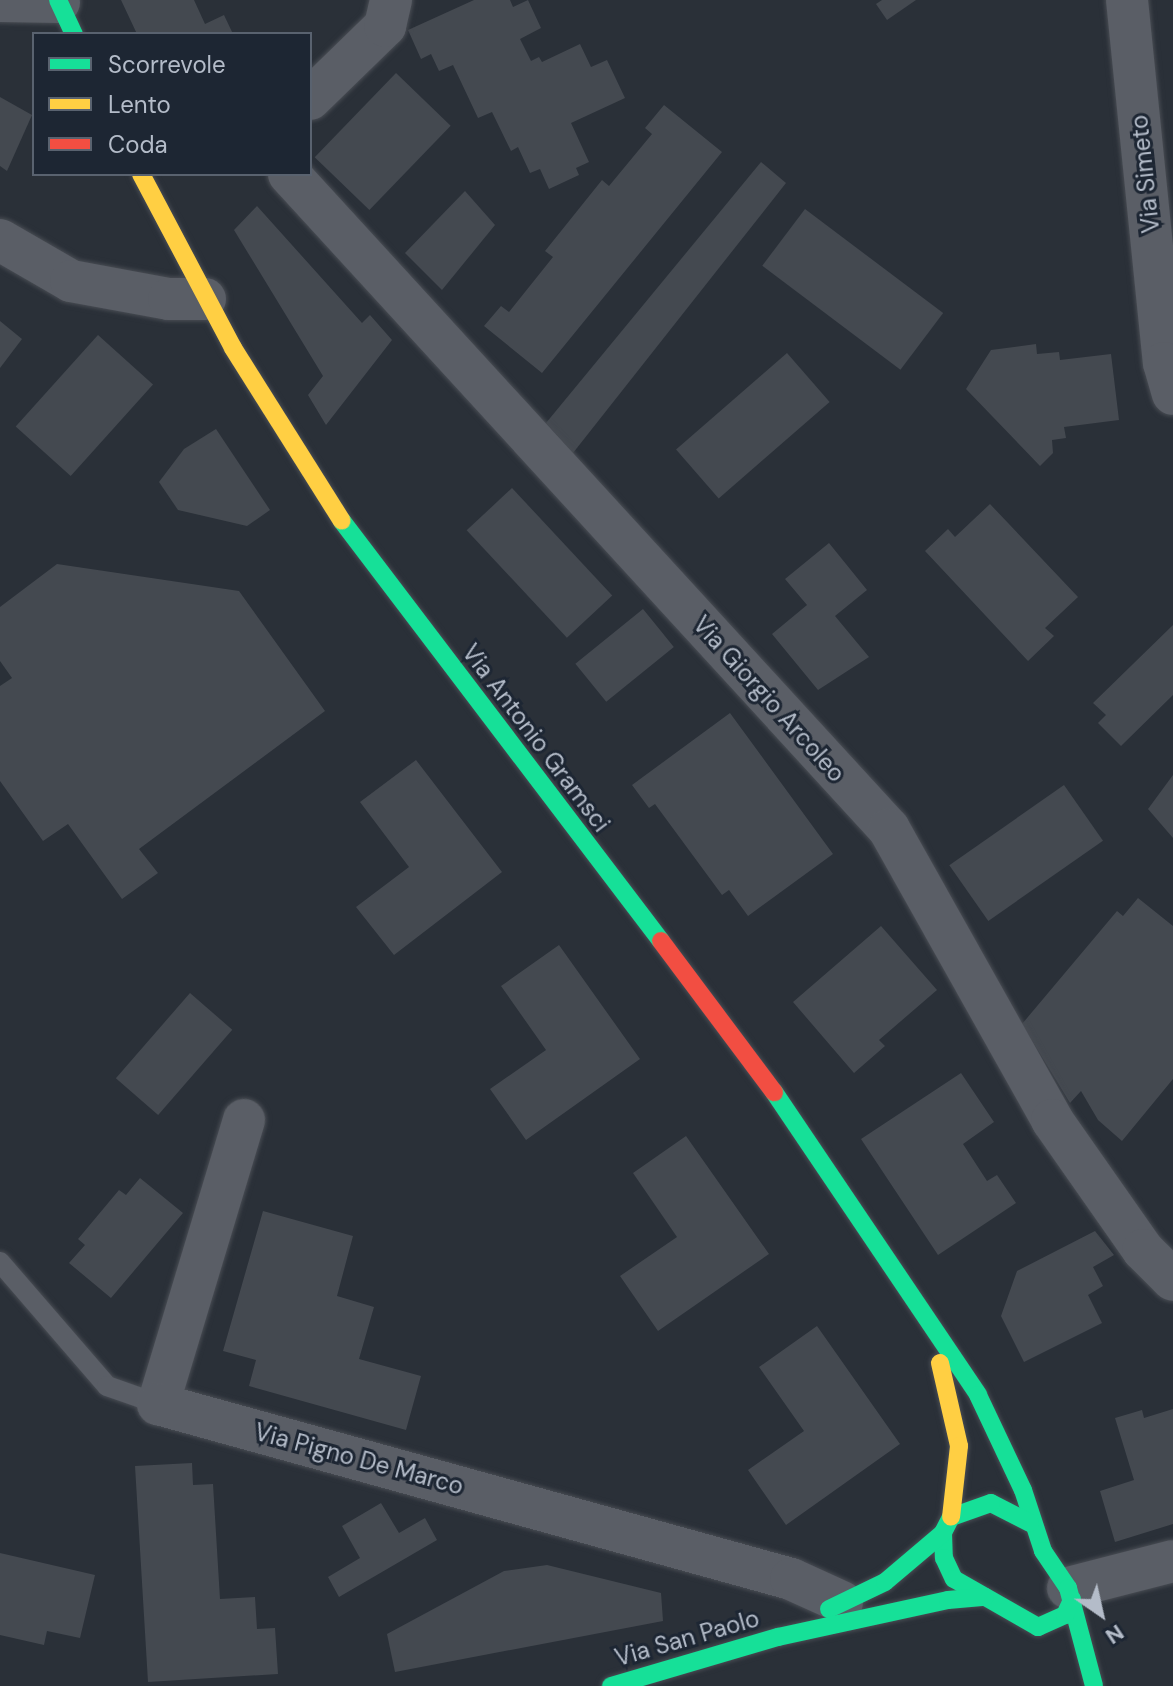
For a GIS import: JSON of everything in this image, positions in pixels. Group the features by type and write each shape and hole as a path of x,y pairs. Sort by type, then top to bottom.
{"main road":[{"name":"Via Antonio Gramsci","path":"147,176 205,299 344,524 760,1071 978,1395 1023,1490 1030,1523 1070,1594 1094,1686"},
{"path":"924,1311 956,1416 959,1446 944,1558 954,1579 1024,1622 1038,1627 1065,1615 1070,1594"},
{"path":"778,1637 885,1582 947,1525 991,1503 1030,1523"},
{"path":"778,1637 948,1600 985,1597"},
{"path":"1024,1622 1044,1644"},
{"name":"Via San Paolo","path":"611,1686 778,1637"}],"street":[{"path":"312,97 385,26 391,0"},
{"name":"Via Simeto","path":"1127,0 1164,363 1173,394"},
{"path":"0,1 64,12"},
{"name":"Via Giorgio Arcoleo","path":"291,176 889,829 1052,1120 1143,1250 1173,1280"},
{"path":"0,240 71,281 169,299 205,299"},
{"path":"158,1404 244,1120"},
{"name":"Via Pigno De Marco","path":"158,1404 791,1579 842,1602"},
{"path":"1070,1594 1173,1561"}],"lane":[{"path":"0,1262 107,1386 158,1404"}],"building":[{"path":"121,0 194,0 205,24 224,15 232,32 136,32"},
{"path":"474,0 510,0 513,7 528,0 541,28 520,39 531,61 539,57 542,62 580,44 591,67 607,60 625,98 571,123 589,162 576,168 579,175 549,189 540,169 530,173 518,147 511,151 492,112 478,118 453,65 439,71 431,54 421,59 408,30"},
{"path":"882,0 916,0 887,20 876,4"},
{"path":"396,73 451,126 369,210 315,157"},
{"path":"0,97 32,115 7,171 0,166"},
{"path":"664,105 722,152 542,373 484,326 501,306 509,312 553,257 545,251 602,180 609,186 652,134 645,128"},
{"path":"761,162 786,183 573,453 546,423"},
{"path":"465,191 495,225 442,290 405,253"},
{"path":"257,206 362,323 370,315 392,340 326,425 308,395 323,376 234,230"},
{"path":"805,209 943,313 900,370 762,266"},
{"path":"0,321 22,339 0,368"},
{"path":"98,335 153,385 71,476 16,426"},
{"path":"1036,344 1037,354 1059,352 1060,360 1111,354 1119,420 1064,427 1066,438 1052,440 1053,453 1040,466 966,389 991,350"},
{"path":"787,353 830,402 719,498 676,449"},
{"path":"216,429 270,510 247,526 178,510 159,482 184,449"},
{"path":"512,488 612,596 567,638 467,530"},
{"path":"990,504 1078,597 1045,628 1054,636 1028,661 925,551 948,529 955,537"},
{"path":"829,543 867,590 835,616 869,657 818,690 772,634 807,605 785,579"},
{"path":"57,564 239,591 325,711 139,849 158,873 122,899 68,824 43,841 0,781 0,686 12,678 0,661 0,607"},
{"path":"643,609 674,647 606,702 575,664"},
{"path":"1173,625 1173,695 1121,746 1098,723 1106,715 1093,703"},
{"path":"730,713 833,854 748,916 729,890 722,895 655,804 649,808 632,785"},
{"path":"416,760 502,872 394,955 356,907 409,867 360,802"},
{"path":"1173,775 1173,838 1148,809"},
{"path":"1064,785 1103,841 988,921 949,865"},
{"path":"1138,898 1173,926 1173,1079 1122,1141 1098,1120 1081,1091 1070,1103 1022,1024 1117,911 1123,916"},
{"path":"881,926 937,990 879,1040 885,1046 854,1073 793,1002"},
{"path":"559,945 640,1059 526,1140 490,1089 546,1050 501,986"},
{"path":"190,993 232,1030 158,1115 116,1078"},
{"path":"961,1073 994,1122 963,1144 987,1181 997,1175 1016,1203 938,1255 861,1139"},
{"path":"686,1136 769,1254 658,1331 620,1276 677,1237 633,1173"},
{"path":"140,1178 183,1213 111,1298 69,1263 85,1245 78,1239 119,1190 126,1195"},
{"path":"263,1211 353,1236 337,1296 374,1307 359,1359 421,1376 406,1430 249,1386 256,1360 223,1351"},
{"path":"1095,1231 1114,1255 1093,1267 1103,1286 1088,1295 1102,1323 1024,1362 1001,1316 1017,1271"},
{"path":"817,1326 900,1444 786,1525 748,1470 804,1431 759,1367"},
{"path":"1173,1409 1173,1524 1115,1542 1100,1491 1134,1480 1115,1418 1142,1410 1144,1418"},
{"path":"192,1463 193,1485 213,1484 220,1599 255,1597 257,1629 275,1628 278,1674 148,1682 135,1466"},
{"path":"381,1503 399,1533 425,1518 437,1540 339,1597 328,1577 360,1558 342,1526"},
{"path":"0,1553 95,1575 80,1638 47,1631 44,1645 0,1635"},
{"path":"547,1565 661,1593 663,1621 395,1672 387,1634 504,1571"}],"traffic: fast":[{"path":"58,0 73,32"},
{"path":"342,521 661,941"},
{"path":"774,1092 978,1395 1023,1490 1043,1551 1068,1588 1094,1686"},
{"path":"1030,1523 991,1503 951,1517 943,1533 944,1558 954,1579 1038,1627 1065,1615 1072,1600"},
{"path":"829,1609 885,1582 943,1533"},
{"path":"611,1686 778,1637 948,1600 985,1597"}],"traffic: slow":[{"path":"142,176 233,348 342,521"},
{"path":"940,1363 959,1446 951,1517"}],"traffic: jam":[{"path":"661,941 774,1092"}]}
